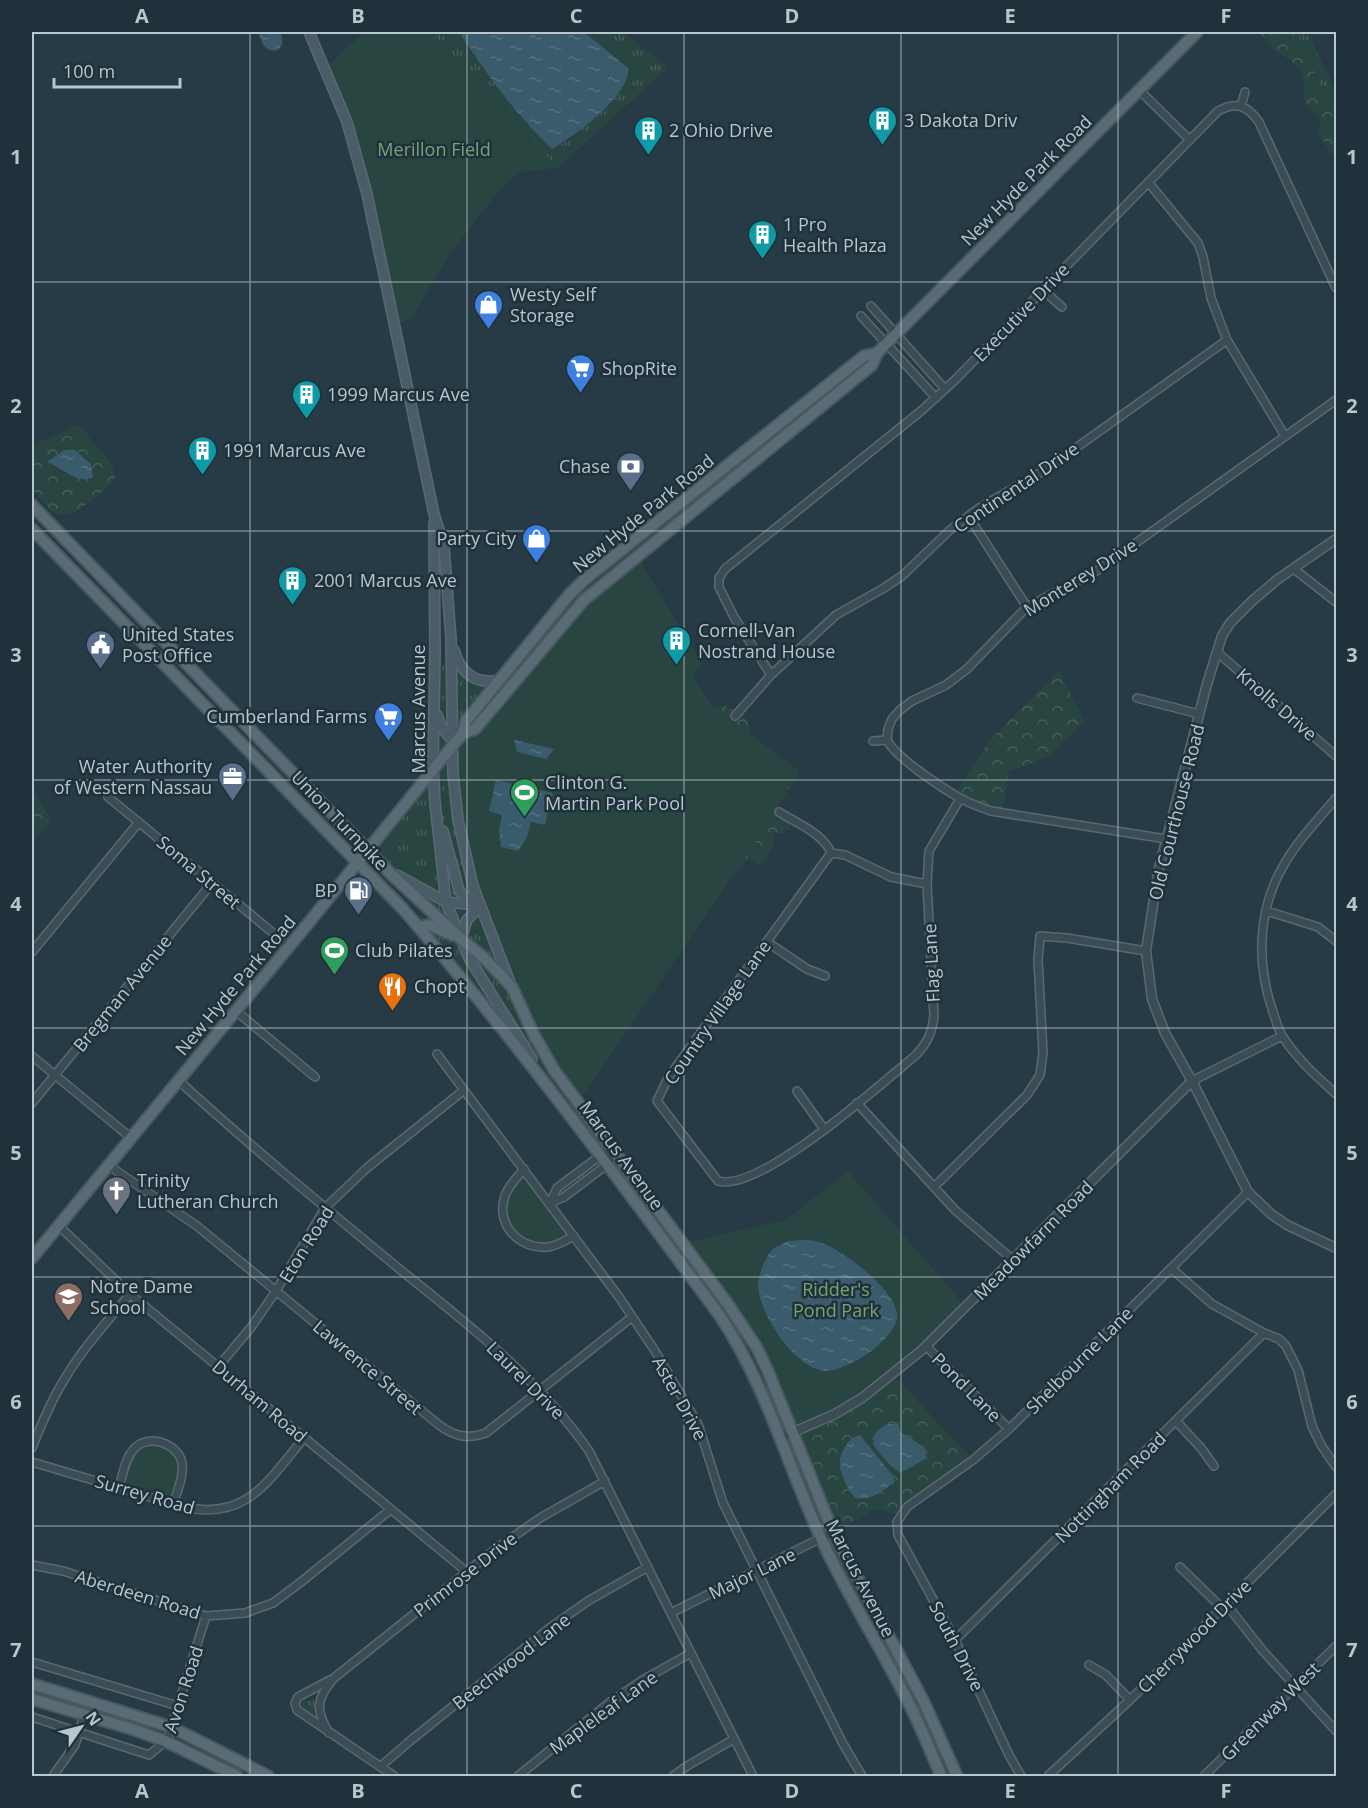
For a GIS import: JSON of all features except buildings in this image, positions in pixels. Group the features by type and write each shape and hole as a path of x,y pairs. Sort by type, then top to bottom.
{"main road":[{"name":"Marcus Avenue","path":"309,32 347,122 367,194 434,514 444,546 451,639 453,774 458,820 469,873 478,902 512,987 554,1071 744,1327 767,1369 832,1533 923,1700 957,1776"},
{"name":"New Hyde Park Road","path":"463,733 475,729 584,600 872,365 878,353 1197,32"},
{"name":"New Hyde Park Road","path":"32,1258 463,733 466,721 564,600 583,581 864,356 878,353"},
{"name":"Union Turnpike","path":"32,505 367,850 482,956 512,987"},
{"name":"Marcus Avenue","path":"434,514 433,768 446,902 470,958 525,1049 736,1340 761,1388 821,1538 916,1717 941,1776"},
{"name":"Union Turnpike","path":"32,529 419,927 605,1160"},
{"path":"451,639 456,656 466,672 474,679 490,682 501,680"},
{"path":"434,700 441,726 454,743"},
{"path":"435,803 459,890 467,898 478,902"},
{"path":"383,866 413,886 446,902 478,902"},
{"path":"419,927 430,925 461,939 467,920 478,902"},
{"path":"32,1684 171,1727 268,1776"},
{"path":"32,1699 166,1741 237,1776"}],"street":[{"path":"1139,90 1189,139"},
{"path":"1245,92 1241,106 1251,112 1259,122 1336,288"},
{"name":"Executive Drive","path":"771,675 734,617 719,586 719,578 726,569 936,398 1218,111 1229,105 1241,106"},
{"path":"1148,182 1198,243 1215,312 1227,340 1285,436"},
{"path":"1043,290 1062,307"},
{"path":"871,306 945,389"},
{"path":"861,316 936,398"},
{"name":"Continental Drive","path":"735,716 771,675 836,615 902,576 950,530 988,502 1046,470 1227,340"},
{"name":"Monterey Drive","path":"887,740 892,719 900,710 945,685 967,669 1027,607 1098,570 1336,400"},
{"path":"969,517 1027,607"},
{"name":"Old Courthouse Road","path":"1336,539 1251,602 1230,623 1217,652 1166,839 1158,872 1146,951 1154,1008 1164,1033 1192,1081 1248,1192 1271,1214 1287,1225 1336,1248"},
{"path":"55,552 66,541"},
{"path":"1294,569 1336,602"},
{"name":"Knolls Drive","path":"1217,652 1336,756"},
{"path":"1137,698 1199,714"},
{"path":"873,741 887,740 897,754 960,799 991,811 1166,839"},
{"name":"Soma Street","path":"108,797 289,946"},
{"path":"1336,798 1290,854 1272,889 1262,937 1262,963 1266,992 1282,1036 1308,1067 1336,1094"},
{"name":"Flag Lane","path":"857,1103 916,1054 927,1043 932,1032 934,1003 927,884 929,851 960,799"},
{"path":"779,812 817,835 825,842 831,853 845,855 891,877 927,884"},
{"path":"32,952 139,822"},
{"name":"Country Village Lane","path":"831,853 668,1078 657,1101 714,1177 726,1184 754,1175 779,1161 857,1103"},
{"name":"Bregman Avenue","path":"32,1103 212,883"},
{"path":"1267,911 1318,927 1336,941"},
{"path":"933,1187 1027,1095 1040,1075 1042,1053 1038,960 1040,936 1146,951"},
{"path":"767,942 807,969 825,976"},
{"path":"236,1011 315,1077"},
{"name":"Meadowfarm Road","path":"780,1438 835,1414 862,1398 926,1346 1192,1081 1282,1036"},
{"name":"Aster Drive","path":"437,1054 632,1317 698,1424 723,1503 842,1742 862,1776"},
{"path":"32,1056 130,1137"},
{"name":"Laurel Drive","path":"178,1080 255,1150 488,1341 540,1390 575,1430 589,1450 753,1776"},
{"name":"Eton Road","path":"218,1368 276,1291 326,1208 368,1167 464,1090"},
{"path":"797,1091 824,1129"},
{"path":"857,1103 956,1211 1014,1260"},
{"path":"549,1203 564,1197 615,1152"},
{"path":"549,1203 557,1188 605,1160"},
{"name":"Lawrence Street","path":"108,1165 198,1226 439,1425 456,1435 474,1437 486,1433 632,1317"},
{"path":"524,1169 509,1186 503,1203 503,1215 511,1233 523,1243 538,1247 553,1246 574,1236"},
{"name":"Shelbourne Lane","path":"900,1516 907,1508 973,1460 1009,1429 1248,1192"},
{"name":"Durham Road","path":"58,1225 130,1294 467,1572"},
{"path":"1171,1268 1212,1304 1279,1339 1291,1354 1298,1370 1312,1426 1321,1445 1336,1467"},
{"path":"32,1448 50,1404 64,1380 83,1351 130,1294"},
{"name":"Nottingham Road","path":"955,1640 1264,1333"},
{"name":"Pond Lane","path":"926,1346 1009,1429"},
{"path":"1176,1422 1201,1448 1214,1466"},
{"name":"Surrey Road","path":"32,1462 204,1511 232,1506 261,1489 304,1438"},
{"path":"119,1487 128,1456 134,1448 146,1442 160,1442 174,1450 182,1465 174,1504"},
{"name":"Primrose Drive","path":"329,1734 320,1716 319,1701 325,1688 334,1678 467,1572 540,1518 604,1481"},
{"name":"Cherrywood Drive","path":"1048,1776 1130,1700 1336,1494"},
{"name":"Aberdeen Road","path":"32,1565 63,1570 206,1616 245,1613 273,1603 390,1510"},
{"name":"South Drive","path":"900,1516 897,1522 898,1534 955,1640 1009,1755 1022,1776"},
{"name":"Major Lane","path":"671,1613 832,1533"},
{"name":"Beechwood Lane","path":"381,1766 550,1627 588,1601 648,1567"},
{"path":"1180,1567 1224,1606 1336,1731"},
{"name":"Avon Road","path":"80,1732 149,1755 166,1741 206,1616"},
{"name":"Greenway West","path":"1204,1776 1336,1646"},
{"name":"Mapleleaf Lane","path":"518,1776 609,1703 646,1678 691,1653"},
{"path":"32,1662 178,1706"},
{"path":"1089,1665 1106,1675 1130,1700"},
{"name":"Primrose Drive","path":"334,1678 301,1695 296,1700 300,1714 394,1776"},
{"path":"53,1776 68,1758 80,1732 84,1715"},
{"path":"32,1717 80,1732"},
{"path":"673,1776 734,1739"}],"green space":[{"name":"Merillon Field","path":"364,32 430,32 558,168 520,172 501,188 451,252 413,316 395,327 367,194 325,69"},
{"path":"430,32 459,32 502,93 552,149 571,139 619,94 628,68 584,32 622,32 668,67 558,168"},
{"path":"1246,32 1297,32 1336,123 1336,157 1317,132 1320,123 1319,115 1307,106 1300,70 1271,46 1262,35"},
{"path":"1297,32 1307,32 1336,91 1336,123"},
{"path":"76,426 79,427 108,459 115,479 98,496 81,508 66,515 60,515 44,504 32,489 32,445","holes":["64,450 69,450 87,459 93,473 70,475 48,462"]},
{"path":"633,549 702,663 693,677 714,708 797,769 777,811 578,1103 554,1070 474,890 458,820 454,743 556,618 582,592"},
{"path":"451,639 466,672 490,682 546,1058 554,1082 538,1068 510,1031 399,904 458,937 367,850 433,768 435,687 444,660 452,710"},
{"path":"1059,670 1085,721 1047,757 1009,772 1002,813 954,794 991,739"},
{"path":"724,706 744,714 750,725 751,735 799,772 779,806 776,819 787,820 791,826 784,832 774,833 771,851 766,859 759,865 749,858 731,878 714,708"},
{"path":"32,786 51,821 32,843"},
{"path":"601,1155 608,1164 550,1203 557,1188"},
{"path":"524,1169 574,1236 538,1247 511,1233 503,1203"},
{"name":"Ridder's Pond Park","path":"848,1171 966,1307 862,1398 793,1433 767,1369 683,1243 786,1220"},
{"path":"892,1374 973,1460 900,1516 877,1509 833,1532 793,1433"},
{"path":"139,1444 166,1444 181,1460 173,1504 119,1487 128,1456"},
{"path":"304,1700 314,1700 315,1714 312,1715 302,1709 300,1704"}],"water":[{"path":"258,32 280,32 282,41 280,48 270,50 267,48 262,43"},
{"path":"459,32 584,32 628,68 626,79 611,102 599,114 574,135 552,149 525,122"},
{"path":"64,450 75,450 91,464 93,477 81,479 47,462"},
{"path":"514,740 554,749 546,759 517,752"},
{"name":"Clinton G. Martin Park Pool","path":"496,780 553,793 545,825 531,822 527,837 518,851 501,847 499,830 502,815 489,811"},
{"path":"788,1241 815,1241 838,1251 867,1272 890,1296 896,1308 896,1323 882,1342 871,1352 845,1366 826,1371 814,1368 803,1361 780,1338 764,1309 758,1283 763,1265 770,1253 775,1247"},
{"path":"898,1423 900,1432 924,1447 927,1458 900,1473 873,1445 875,1433 885,1425"},
{"path":"860,1435 894,1477 895,1482 876,1494 861,1499 855,1498 851,1492 840,1467 845,1447"}],"place":[{"name":"3 Dakota Driv","path":"883,146"},
{"name":"2 Ohio Drive","path":"648,156"},
{"name":"1 Pro Health Plaza","path":"762,260"},
{"name":"Westy Self Storage","path":"489,330"},
{"name":"ShopRite","path":"581,394"},
{"name":"1999 Marcus Ave","path":"306,420"},
{"name":"1991 Marcus Ave","path":"202,476"},
{"name":"Chase","path":"631,492"},
{"name":"Party City","path":"537,564"},
{"name":"2001 Marcus Ave","path":"293,606"},
{"name":"Cornell-Van Nostrand House","path":"677,666"},
{"name":"United States Post Office","path":"101,670"},
{"name":"Cumberland Farms","path":"388,742"},
{"name":"Water Authority of Western Nassau","path":"233,802"},
{"name":"Clinton G. Martin Park Pool","path":"524,818"},
{"name":"BP","path":"358,916"},
{"name":"Club Pilates","path":"334,976"},
{"name":"Chopt","path":"393,1012"},
{"name":"Trinity Lutheran Church","path":"116,1216"},
{"name":"Notre Dame School","path":"69,1322"}]}
